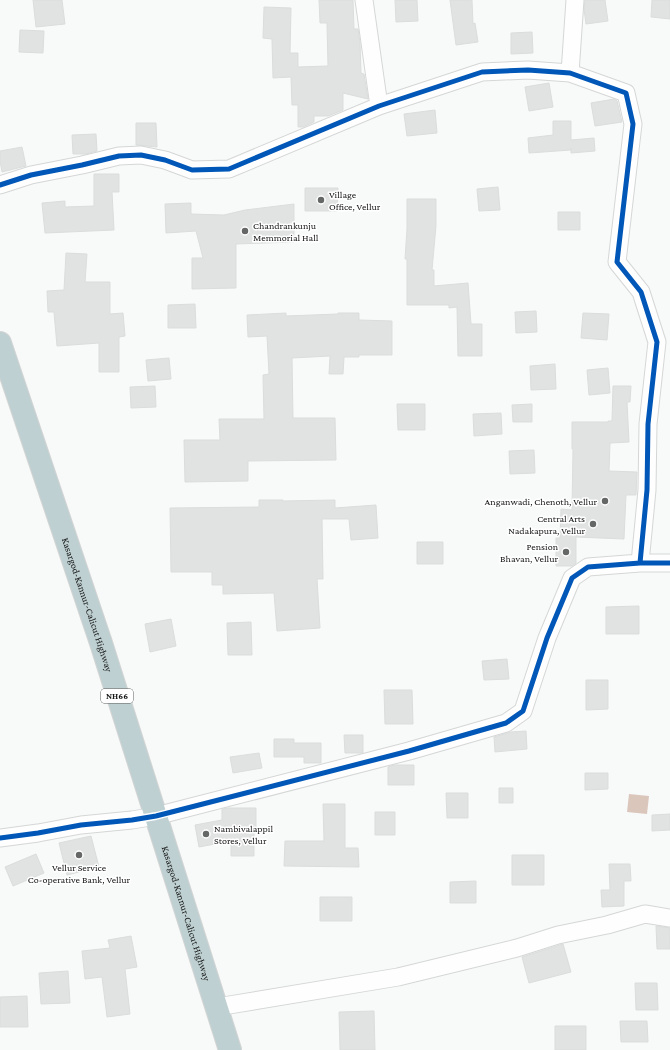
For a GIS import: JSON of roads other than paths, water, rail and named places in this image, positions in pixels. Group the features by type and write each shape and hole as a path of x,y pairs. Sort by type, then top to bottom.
{"highway":[{"name":"Kasargod-Kannur-Calicut Highway","path":"0,343 101,643 230,1050"}],"street":[{"path":"364,0 379,106"},
{"path":"570,73 575,0"},
{"path":"0,185 31,175 119,156 141,155 165,160 192,170 229,169 379,106 482,72 528,70 570,73 626,93 633,124 617,262 641,292 657,342 648,424 647,490 640,563"},
{"path":"0,838 81,825 156,816 409,751 506,724 523,711 547,638 572,578 588,567 640,563 670,563"},
{"path":"217,1007 398,977 517,948 558,935 607,925 645,914 670,918"}],"place":[{"name":"Village Office, Vellur","path":"321,200"},
{"name":"Chandrankunju Memmorial Hall","path":"245,231"},
{"name":"Anganwadi, Chenoth, Vellur","path":"605,501"},
{"name":"Central Arts Nadakapura, Vellur","path":"593,524"},
{"name":"Pension Bhavan, Vellur","path":"566,552"},
{"name":"Nambivalappil Stores, Vellur","path":"206,834"},
{"name":"Vellur Service Co-operative Bank, Vellur","path":"79,855"}]}
